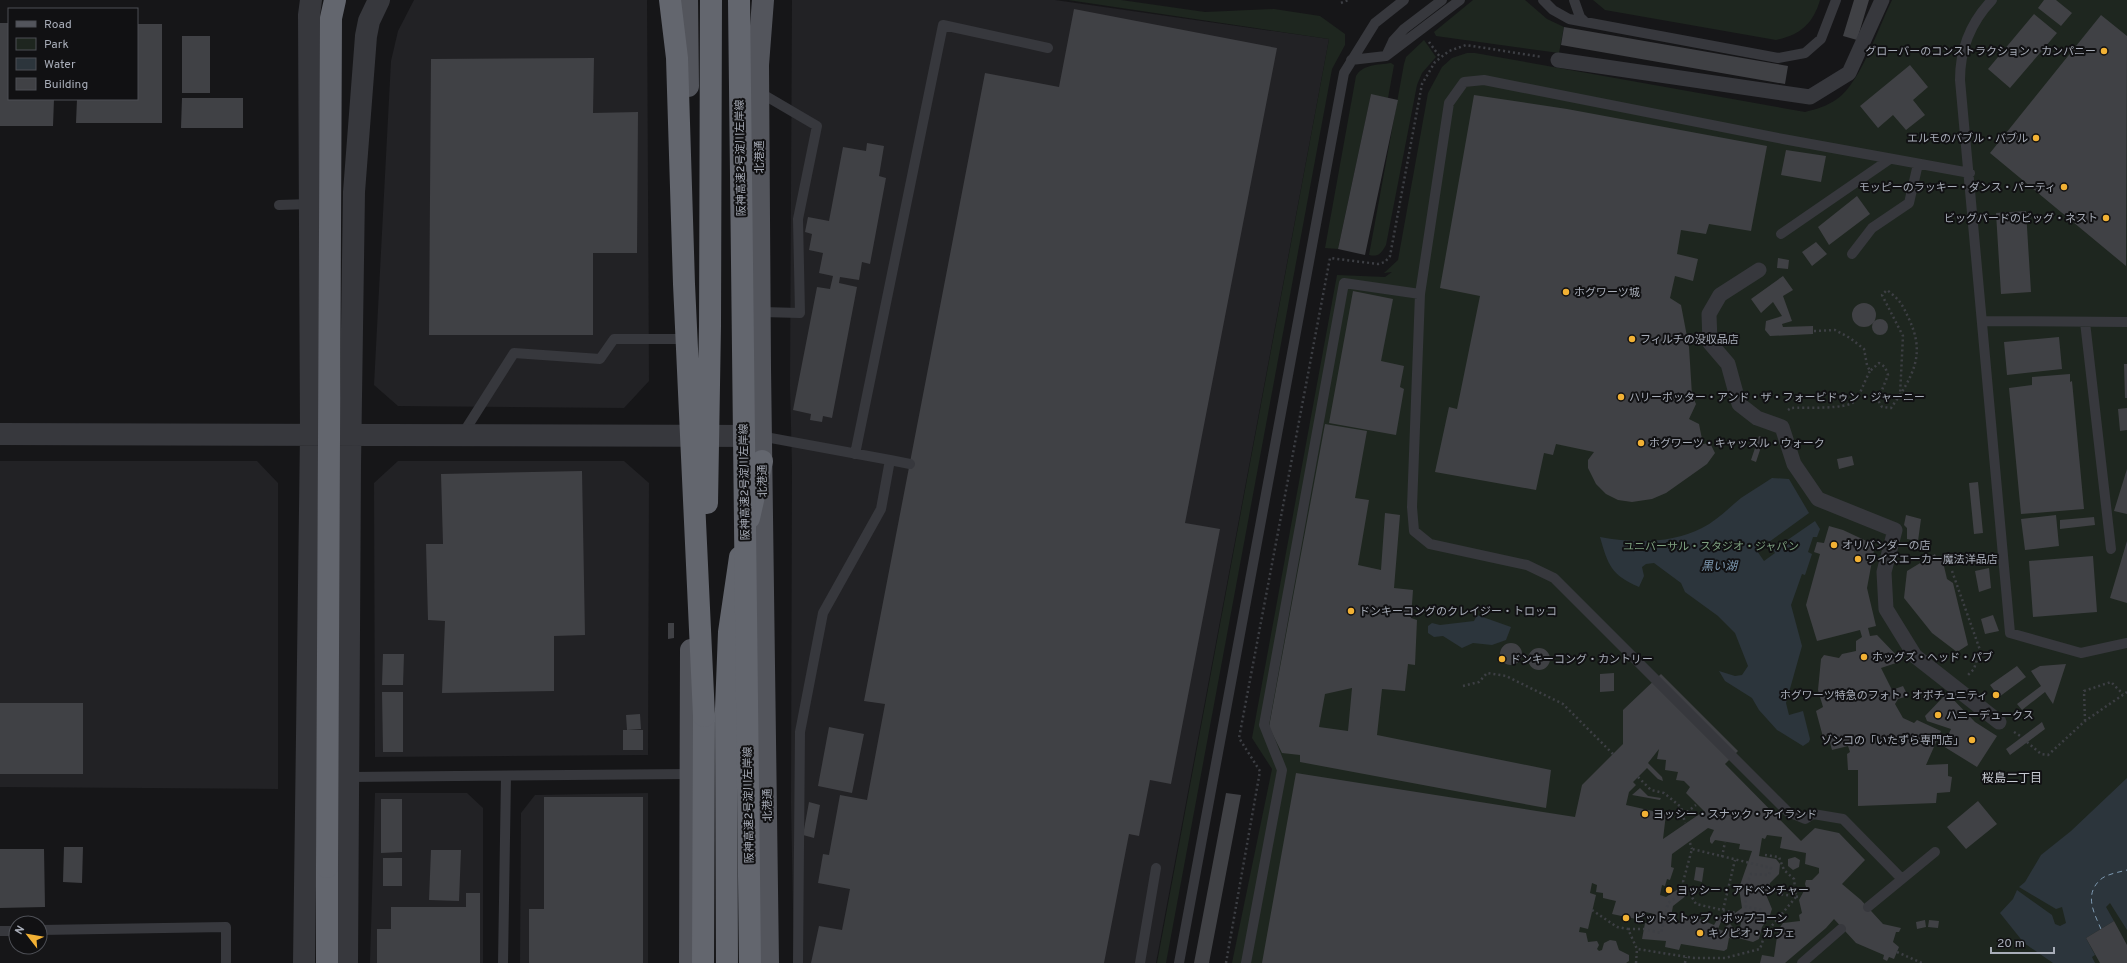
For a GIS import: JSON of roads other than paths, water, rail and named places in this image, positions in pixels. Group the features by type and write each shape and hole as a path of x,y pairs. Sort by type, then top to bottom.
{"highway":[{"path":"327,963 326,867 331,18 335,0"},
{"path":"670,0 677,58 684,292 704,716"},
{"path":"703,963 704,716 710,326 711,0"},
{"name":"阪神高速2号淀川左岸線","path":"739,0 750,963"},
{"path":"727,963 726,709 728,632 738,567 762,461"}],"main road":[{"path":"687,0 692,436 690,963"},
{"name":"北港通","path":"762,0 759,92 760,436 762,461 768,963"}],"street":[{"path":"304,963 311,434 309,15 311,0"},
{"path":"347,963 350,777 350,434 354,192 366,36 369,21 379,0"},
{"path":"1558,60 1810,97 1849,73 1882,0"},
{"path":"1759,270 1720,295 1709,314 1710,343 1728,364 1739,404 1757,418 1782,427 1794,464 1818,499 1895,530 1884,572 1886,608 1914,656 1999,722"},
{"path":"0,434 760,436"}],"lane":[{"path":"1179,963 1342,80 1351,60 1375,23 1404,0"},
{"path":"1386,56 1393,41 1404,29 1442,0"},
{"path":"1351,60 1386,56 1460,0"},
{"path":"1538,0 1569,19 1778,58 1805,53 1820,39 1836,0"},
{"path":"1543,0 1553,10"},
{"path":"1574,0 1580,17 1585,22"},
{"path":"1992,0 1974,22 1966,37 1960,65 2010,633 2081,653 2127,643"},
{"path":"855,454 943,25 1048,48"},
{"path":"1901,878 1843,819 1813,814 1805,819 1788,812 1554,578 1527,565 1430,544 1414,531 1412,507 1420,294 1449,103 1464,82 1484,80 1970,173"},
{"path":"759,92 817,126 798,219 800,313 760,312"},
{"path":"1781,234 1890,158"},
{"path":"1852,254 1872,228 1909,203 1918,164"},
{"path":"280,204 310,204"},
{"path":"1246,963 1282,770 1264,724 1344,283 1420,294"},
{"path":"1983,321 2127,322"},
{"path":"2085,322 2111,549"},
{"path":"462,435 514,353 600,359 614,339 690,339"},
{"path":"760,436 910,464"},
{"path":"798,963 800,732 823,613 881,509 890,460"},
{"path":"350,777 691,774"},
{"path":"504,963 506,776"},
{"path":"1868,907 1901,878 1935,852"},
{"path":"1140,963 1156,868"},
{"path":"48,930 226,927 226,963"},
{"path":"1802,963 1841,929"}],"water":[{"name":"黒い湖","path":"1772,478 1789,479 1809,513 1769,542 1767,540 1755,548 1764,561 1775,553 1773,550 1815,521 1820,529 1817,537 1813,537 1808,552 1812,554 1805,575 1802,574 1791,605 1802,646 1786,703 1789,715 1803,711 1810,739 1809,742 1803,746 1777,730 1759,710 1752,698 1725,681 1719,671 1735,676 1742,675 1748,666 1735,633 1718,616 1685,592 1681,583 1654,563 1646,564 1642,567 1644,576 1639,587 1622,578 1616,573 1608,562 1600,537 1652,541 1678,537 1690,533 1712,522 1741,498"},
{"path":"1477,615 1511,627 1506,640 1492,645 1473,643 1462,648 1443,636 1434,637 1428,633 1428,626 1432,623 1440,625 1474,621"},
{"path":"2127,778 2127,930 2110,903 2106,907 2114,921 2086,938 2095,955 2092,957 2095,963 2053,963 2024,943 2000,913 2013,899 2017,890 2052,915 2055,924 2060,926 2066,923 2062,907 2056,909 2019,887 2025,882 2041,855 2071,831"}],"place":[{"name":"グローバーのコンストラクション・カンパニー","path":"2104,51"},
{"name":"エルモのバブル・バブル","path":"2036,138"},
{"name":"モッピーのラッキー・ダンス・パーティ","path":"2064,187"},
{"name":"ビッグバードのビッグ・ネスト","path":"2106,218"},
{"name":"ホグワーツ城","path":"1566,292"},
{"name":"フィルチの没収品店","path":"1632,339"},
{"name":"ハリーポッター・アンド・ザ・フォービドゥン・ジャーニー","path":"1621,397"},
{"name":"ホグワーツ・キャッスル・ウォーク","path":"1641,443"},
{"name":"オリバンダーの店","path":"1834,545"},
{"name":"ワイズエーカー魔法洋品店","path":"1858,559"},
{"name":"ドンキーコングのクレイジー・トロッコ","path":"1351,611"},
{"name":"ホッグズ・ヘッド・パブ","path":"1864,657"},
{"name":"ドンキーコング・カントリー","path":"1502,659"},
{"name":"ホグワーツ特急のフォト・オポチュニティ","path":"1996,695"},
{"name":"ハニーデュークス","path":"1938,715"},
{"name":"ゾンコの「いたずら専門店」","path":"1972,740"},
{"name":"ヨッシー・スナック・アイランド","path":"1645,814"},
{"name":"ヨッシー・アドベンチャー","path":"1669,890"},
{"name":"ピットストップ・ポップコーン","path":"1626,918"},
{"name":"キノピオ・カフェ","path":"1700,933"}],"district":[{"name":"桜島二丁目","path":"2012,778"}],"park label":[{"name":"ユニバーサル・スタジオ・ジャパン","path":"1711,546"}]}
